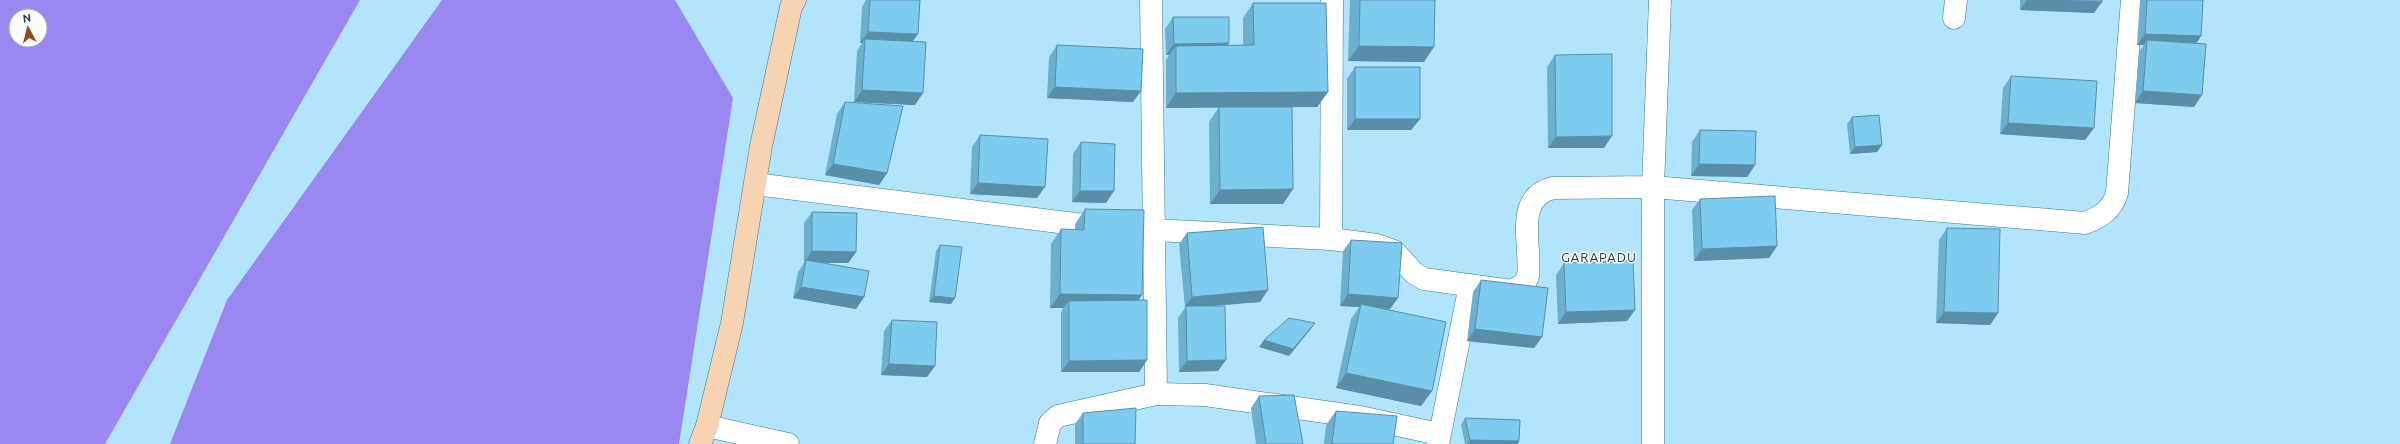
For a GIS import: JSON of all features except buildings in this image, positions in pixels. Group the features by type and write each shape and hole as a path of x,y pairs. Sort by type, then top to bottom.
{"main road":[{"path":"703,435 732,323 765,130 791,7 795,0"}],"street":[{"path":"1151,0 1156,394"},
{"path":"1331,239 1332,0"},
{"path":"1652,444 1654,187 1660,0"},
{"path":"755,184 1075,224 1133,225 1154,230 1331,239 1377,245 1394,251 1414,273 1424,279 1512,291 1525,283 1529,267 1529,207 1534,197 1542,191 1553,188 1654,187 2069,223 2085,223 2098,218 2114,203 2117,193 2132,0"},
{"path":"1045,444 1050,423 1058,416 1156,394 1205,395 1353,416 1439,439 1470,285"},
{"path":"703,435 788,444"}],"shaded area":[{"path":"0,0 360,0 105,444 0,444"},
{"path":"442,0 675,0 733,98 679,444 170,444 227,300"}],"district":[{"name":"GARAPADU","path":"1599,257"}]}
